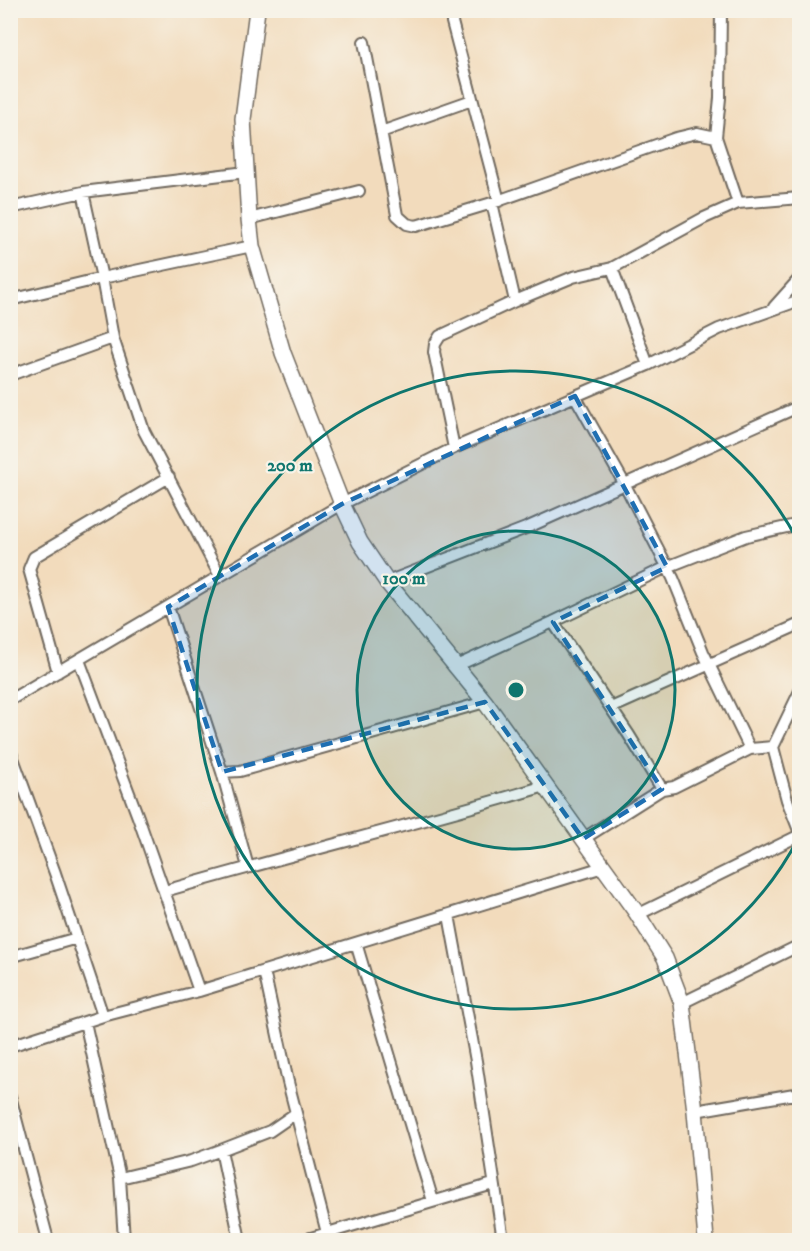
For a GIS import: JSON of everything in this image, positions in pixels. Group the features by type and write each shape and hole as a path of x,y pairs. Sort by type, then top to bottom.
{"street":[{"path":"257,10 243,120 249,219 252,246 283,353 342,504 360,542 387,582 454,667 485,702 637,915 665,958 682,1003 695,1111 705,1240"},
{"path":"453,10 452,22 496,202 515,301"},
{"path":"721,10 720,98 716,136 738,203"},
{"path":"364,42 397,215 407,224 416,226 496,202 676,138 697,133 716,136"},
{"path":"381,132 472,100"},
{"path":"10,208 83,192 246,172"},
{"path":"249,219 359,191"},
{"path":"83,192 113,338 144,431 220,576"},
{"path":"454,448 434,352 435,344 440,336 573,277 612,268 702,219 738,203 800,198"},
{"path":"10,300 252,246"},
{"path":"612,268 648,365"},
{"path":"772,310 800,278"},
{"path":"10,700 342,504 454,448 648,365 719,329 800,300"},
{"path":"10,375 113,338"},
{"path":"574,396 624,483 667,567 750,749"},
{"path":"387,582 526,528 800,406"},
{"path":"58,672 29,569 30,562 34,557 169,477"},
{"path":"454,667 667,567 746,536 800,524"},
{"path":"168,607 222,772 248,867"},
{"path":"553,622 663,789"},
{"path":"610,708 800,624"},
{"path":"79,660 165,891 199,991"},
{"path":"637,915 800,834 773,747 800,691"},
{"path":"222,772 240,771 485,702"},
{"path":"583,839 663,789 674,787 750,749 773,747"},
{"path":"10,750 103,1016"},
{"path":"165,891 459,812 545,786"},
{"path":"10,1046 103,1016 199,991 603,867"},
{"path":"448,915 476,1061 503,1240"},
{"path":"10,957 77,938"},
{"path":"356,943 433,1201"},
{"path":"682,1003 800,945"},
{"path":"264,971 296,1113 327,1233"},
{"path":"85,1022 120,1178 124,1240"},
{"path":"695,1111 799,1093 800,1108"},
{"path":"10,1096 48,1240"},
{"path":"120,1178 191,1161 221,1150 270,1131 296,1113"},
{"path":"221,1150 240,1240"},
{"path":"304,1240 493,1184"}],"highlighted area":[{"path":"575,396 667,567 553,622 662,789 583,839 485,702 222,772 168,607 342,504"}]}
